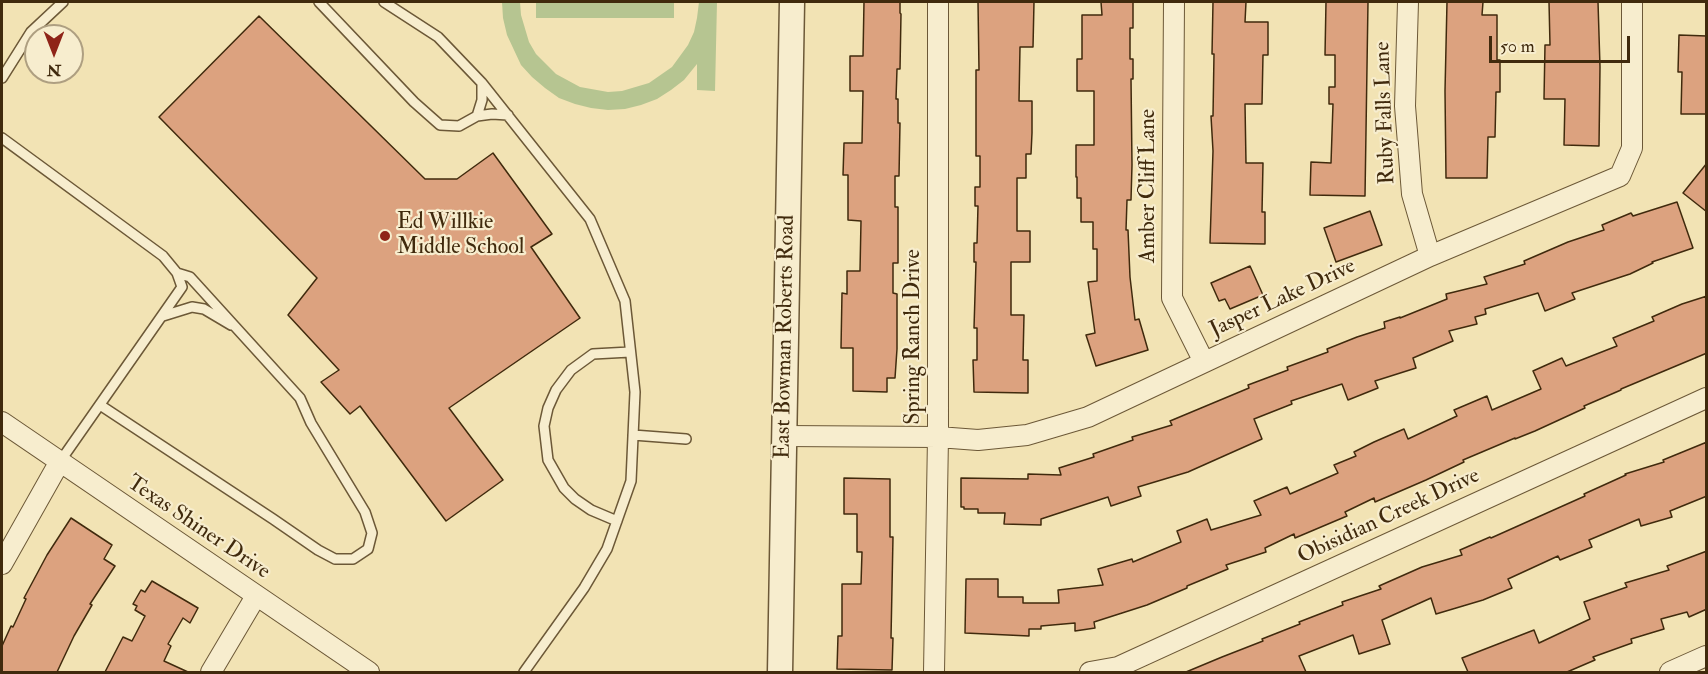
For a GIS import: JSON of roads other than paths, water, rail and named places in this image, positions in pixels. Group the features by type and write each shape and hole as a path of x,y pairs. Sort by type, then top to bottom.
{"street":[{"name":"East Bowman Roberts Road","path":"780,672 792,2"},
{"name":"Spring Ranch Drive","path":"934,672 938,437 938,2"},
{"name":"Amber Cliff Lane","path":"1174,2 1172,298 1204,362"},
{"name":"Ruby Falls Lane","path":"1408,2 1405,106 1412,194 1431,256"},
{"name":"Jasper Lake Drive","path":"784,436 938,437 978,440 1027,435 1088,417 1431,256 1620,176 1632,148 1632,2"},
{"name":"Obisidian Creek Drive","path":"1090,672 1118,667 1707,398"},
{"name":"Texas Shiner Drive","path":"2,422 369,672"},
{"path":"2,564 59,463"},
{"path":"211,672 256,596"},
{"path":"1670,672 1707,656"}],"lane":[{"path":"2,78 31,32 63,2"},
{"path":"319,2 414,102 440,124 459,126 477,116 508,115"},
{"path":"384,2 438,37 482,83 508,115 590,219 625,301 635,392 631,481 607,549 584,588 524,672"},
{"path":"477,116 482,100 482,83"},
{"path":"2,138 163,256 177,273 182,287 59,463"},
{"path":"100,405 318,550 335,559 352,559 368,549 372,532 365,512 311,423 300,398 190,277 177,273"},
{"path":"163,316 192,307 204,309 238,329"},
{"path":"617,521 591,510 564,488 548,460 544,426 548,408 556,390 571,370 593,354 630,352"},
{"path":"633,435 686,439"}],"place":[{"name":"Ed Willkie Middle School","path":"385,236"}]}
